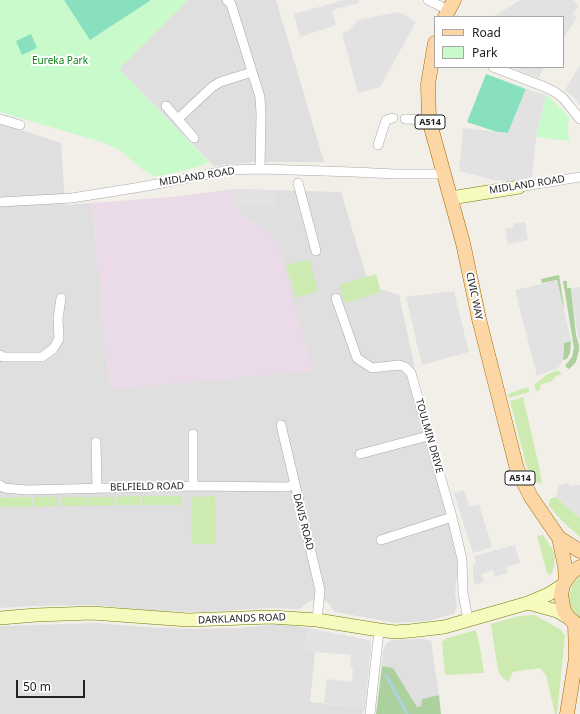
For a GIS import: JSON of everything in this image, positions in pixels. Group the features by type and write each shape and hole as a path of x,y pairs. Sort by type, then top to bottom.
{"main road":[{"name":"CIVIC WAY","path":"434,49 428,84 429,120 463,243 494,382 517,469 531,497 559,538 565,566 565,582 561,595 562,603 564,611 575,623"},
{"name":"CIVIC WAY","path":"559,538 580,551"},
{"path":"565,582 572,572 580,567"},
{"path":"567,714 578,656 575,623"}],"street":[{"path":"227,0 231,4 260,97 260,169"},
{"path":"428,0 449,9"},
{"path":"496,68 555,92 563,98 580,119"},
{"path":"178,119 212,87 220,82 252,72"},
{"path":"166,106 194,138"},
{"path":"0,118 20,125"},
{"path":"378,146 386,120 393,118"},
{"path":"405,119 429,120"},
{"name":"MIDLAND ROAD","path":"0,202 71,198 141,187 230,170 260,169 395,174 444,174"},
{"name":"MIDLAND ROAD","path":"451,198 580,176"},
{"path":"298,183 316,251"},
{"path":"0,355 3,357 42,357 53,350 59,339 58,319 61,298"},
{"name":"TOULMIN DRIVE","path":"336,298 357,358 372,368 399,364 411,373 452,517 462,559 463,593 468,620"},
{"name":"DAVIS ROAD","path":"281,425 320,590 318,620"},
{"path":"193,434 193,486"},
{"path":"360,454 428,436"},
{"path":"96,442 97,489"},
{"name":"BELFIELD ROAD","path":"0,485 4,488 27,490 193,486 287,487 294,485"},
{"path":"381,540 452,517"},
{"name":"DARKLANDS ROAD","path":"0,618 92,613 188,620 271,616 318,620 395,632 434,629 528,603 549,594 565,582"},
{"path":"528,603 556,611 575,623"},
{"path":"370,714 379,630"}],"shaded area":[{"path":"188,0 276,0 324,162 253,162 214,166 118,69"},
{"path":"344,0 359,0 359,3 332,10 336,25 300,37 294,14"},
{"path":"520,0 573,0 579,5 573,14 577,17 564,37 564,16 495,16"},
{"path":"399,12 416,22 380,87 358,93 342,33 349,31 357,20"},
{"path":"580,65 580,105 575,98 565,90"},
{"path":"513,68 544,68 538,78"},
{"path":"526,89 546,95 536,137 532,179 508,181 494,180 459,171 463,128 508,133"},
{"path":"0,123 61,143 65,205 92,203 110,389 277,241 233,206 233,189 341,192 369,285 399,295 458,566 455,594 457,606 454,614 428,621 397,623 335,612 326,601 310,601 300,609 270,608 201,612 159,611 94,605 0,608"},
{"path":"233,189 233,206 277,241 313,371 110,389 92,203 171,197"},
{"path":"233,189 277,190 277,206 233,206"},
{"path":"525,222 528,240 508,244 505,229 514,227 513,224"},
{"path":"557,280 571,341 564,343 563,360 559,367 537,376 515,290"},
{"path":"580,287 580,342 571,288"},
{"path":"454,291 469,352 422,365 406,297"},
{"path":"567,483 571,486 580,485 580,518 556,497 559,485"},
{"path":"464,490 469,507 479,504 492,547 473,553 454,493"},
{"path":"515,545 520,563 506,567 508,573 495,577 493,570 482,574 484,582 475,585 473,577 473,564 476,563 474,556"},
{"path":"97,623 193,629 238,628 281,624 307,628 305,648 315,652 310,702 365,708 362,714 0,714 0,626"},
{"path":"307,628 370,640 371,647 365,708 324,703 327,679 352,682 353,668 350,667 351,655 315,652 305,648"},
{"path":"423,639 431,641 439,695 422,699 421,706 417,707 393,668 382,666 383,651 386,644 392,640"}],"green space":[{"name":"Eureka Park","path":"0,0 188,0 119,69 209,162 197,167 165,175 153,176 140,168 121,151 105,143 0,112"},
{"path":"64,0 151,0 90,40"},
{"path":"31,34 37,48 22,55 16,41"},
{"path":"486,74 526,89 508,133 497,132 467,122"},
{"path":"546,95 569,117 569,141 536,137"},
{"path":"309,259 318,291 296,298 286,266"},
{"path":"376,274 381,292 345,303 339,285"},
{"path":"559,275 564,307 557,280 542,283 541,279"},
{"path":"563,281 567,281 567,288 571,288 576,335 579,345 576,362 569,369 565,366 572,357 574,348"},
{"path":"571,341 570,353 567,359 563,360 564,343"},
{"path":"558,370 562,374 556,376 552,381 540,385 540,390 536,391 534,385 546,375"},
{"path":"528,387 529,392 509,398 508,395 510,393"},
{"path":"523,397 542,484 532,479 528,472 510,401"},
{"path":"140,496 140,505 116,505 116,497"},
{"path":"142,496 181,496 181,505 142,505"},
{"path":"215,496 216,544 192,544 191,497"},
{"path":"32,497 32,507 0,507 0,498"},
{"path":"33,497 58,497 58,506 34,507"},
{"path":"61,497 87,497 87,506 61,506"},
{"path":"89,497 114,497 114,505 89,506"},
{"path":"556,497 580,518 580,537 562,521 549,506 550,499"},
{"path":"543,535 553,550 555,557 551,575 547,573 537,536"},
{"path":"580,575 580,619 574,614 569,597 572,585"},
{"path":"535,615 561,630 565,636 557,714 555,714 546,675 540,668 513,672 508,682 498,671 491,624 519,616"},
{"path":"476,630 484,673 445,675 442,642 447,638"},
{"path":"382,666 393,668 417,707 421,706 422,699 439,695 441,714 376,714"}],"waterway":[{"path":"386,675 407,714"}]}
